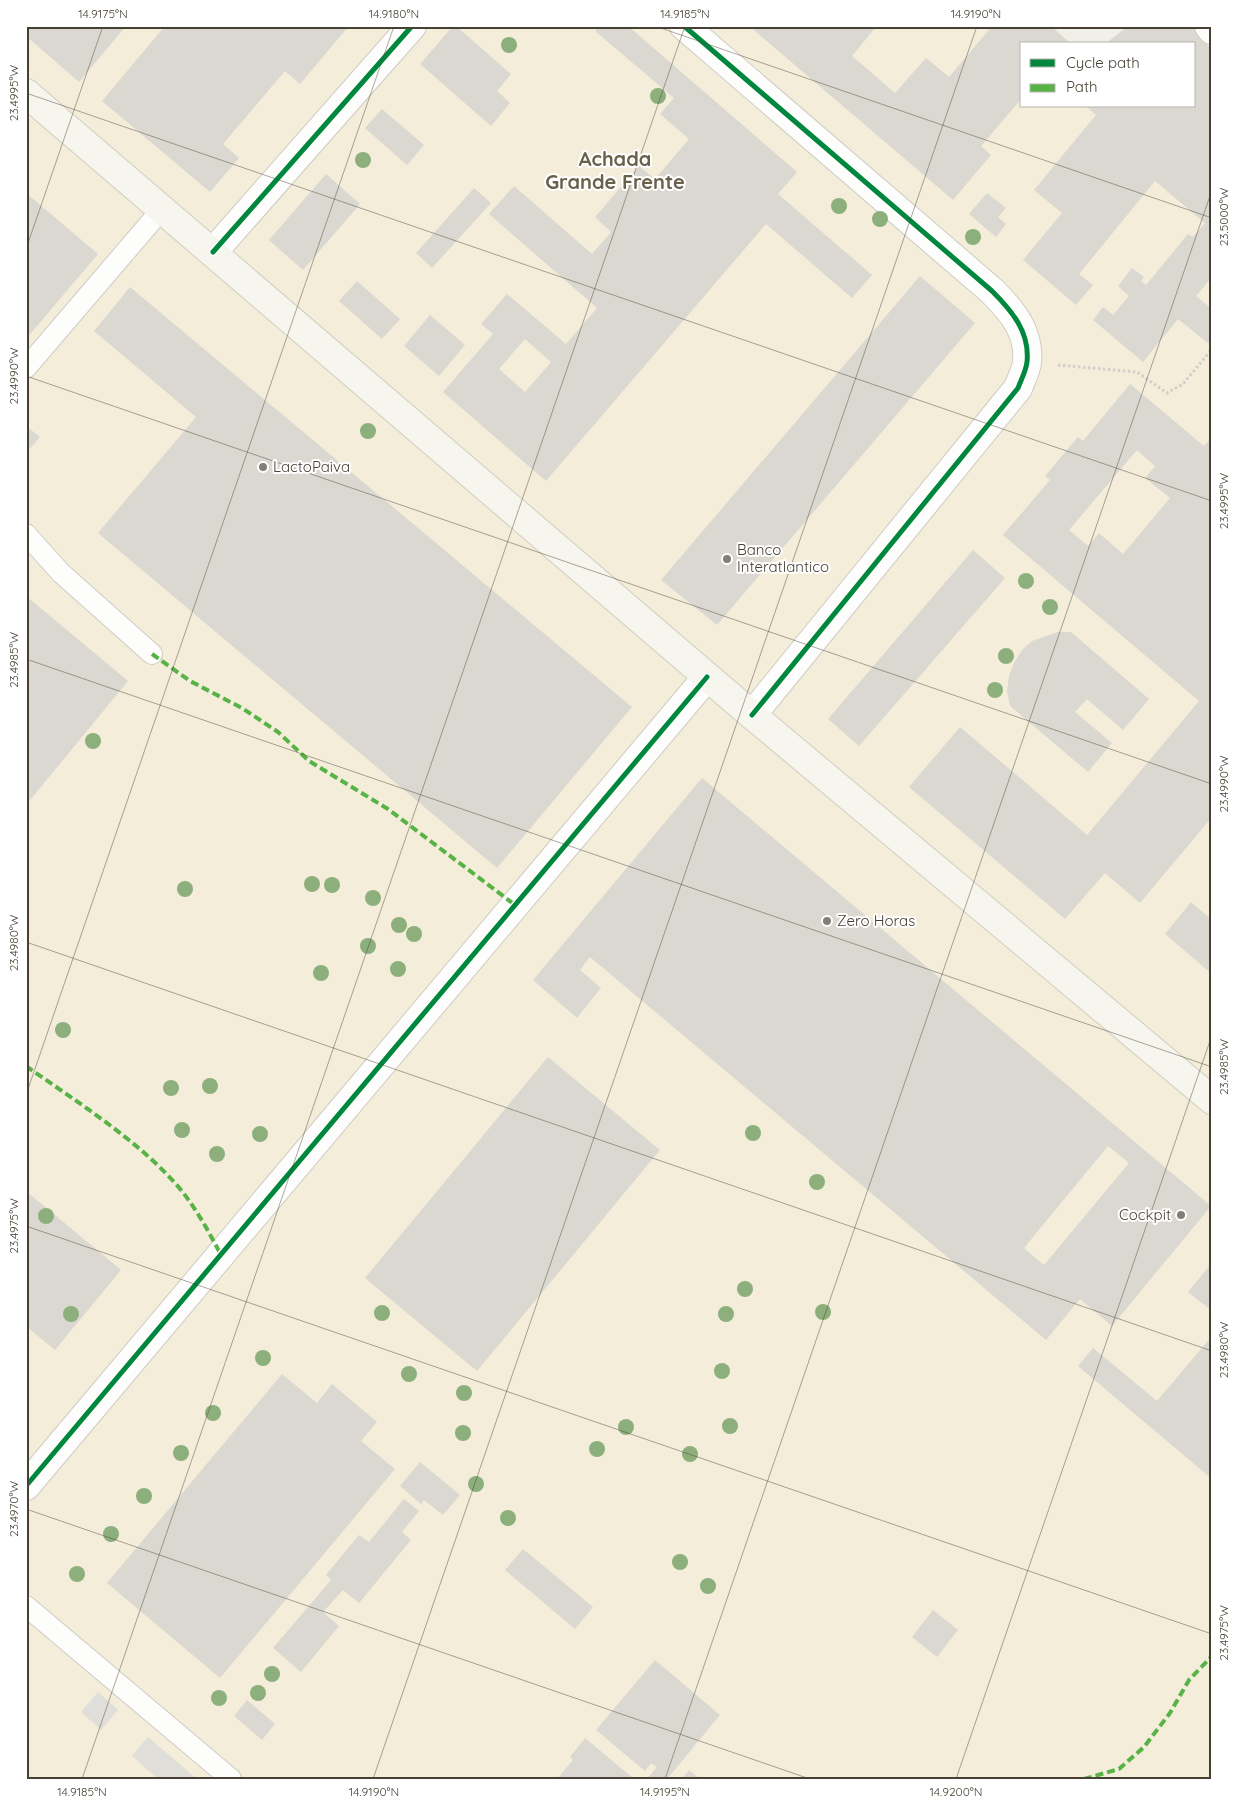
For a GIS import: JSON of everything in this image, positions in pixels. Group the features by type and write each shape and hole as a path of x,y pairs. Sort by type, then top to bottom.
{"main road":[{"path":"26,93 752,716 1212,1100"}],"street":[{"path":"213,252 412,26"},
{"path":"684,26 999,298 1013,312 1024,336 1027,363 1018,388 752,716"},
{"path":"1209,26 1212,30"},
{"path":"26,1486 707,677"}],"lane":[{"path":"26,368 162,209"},
{"path":"26,534 61,573 152,654"},
{"path":"26,1606 231,1779"}],"path":[{"path":"1027,363 1137,372 1167,393 1182,384 1212,349"}],"shaded area":[{"path":"26,26 1051,26 1069,42 1020,42 1020,108 1146,108 1212,162 1212,1779 26,1779"},
{"path":"98,1692 118,1710 101,1730 81,1712"},
{"path":"148,1737 197,1779 158,1779 132,1756"}],"building":[{"path":"26,26 126,26 79,82 26,36"},
{"path":"165,26 349,26 300,84 285,71 223,144 239,158 210,192 102,101"},
{"path":"453,26 456,26 511,74 497,91 510,103 491,126 420,64"},
{"path":"599,26 628,26 797,172 778,194 872,275 852,298 766,224 546,481 443,392 493,334 481,324 507,294 566,344 597,308 489,214 514,186 592,254 611,232 595,217 639,166 655,179 689,139 660,114 674,98 595,31","holes":["525,339 551,362 525,392 499,369"]},
{"path":"749,26 875,26 852,56 895,93 926,58 949,77 992,26 1051,26 1069,42 1020,42 1020,100 981,146 991,155 953,200"},
{"path":"1128,26 1193,26 1212,51 1212,277 1196,296 1212,309 1212,339 1208,343 1178,319 1143,362 1093,320 1103,307 1113,315 1129,296 1118,286 1132,268 1144,277 1141,281 1146,285 1188,234 1193,237 1205,223 1155,181 1079,274 1093,285 1076,305 1023,260 1062,213 1034,190 1096,115 1088,108 1196,108 1196,42 1108,42"},
{"path":"382,109 424,145 407,165 365,128"},
{"path":"326,174 360,204 303,270 269,240"},
{"path":"474,188 491,203 432,268 416,253"},
{"path":"26,193 98,254 26,339"},
{"path":"987,193 1006,208 998,217 1006,224 996,237 969,214"},
{"path":"920,276 975,323 717,625 661,580"},
{"path":"357,281 400,319 382,339 339,301"},
{"path":"130,287 632,707 497,868 98,533 196,417 94,331"},
{"path":"430,315 465,345 439,376 404,346"},
{"path":"1130,384 1204,446 1212,437 1212,817 1140,903 1105,873 1065,919 909,787 960,727 1087,835 1199,701 1003,535 1050,480 1045,476 1078,437 1083,441","holes":["1137,450 1155,466 1145,478 1170,498 1123,554 1099,533 1088,546 1069,530"]},
{"path":"26,426 40,437 26,453"},
{"path":"973,550 1005,578 859,746 828,719"},
{"path":"26,596 128,681 26,805"},
{"path":"1058,632 1071,632 1149,699 1123,730 1087,699 1075,712 1112,743 1088,772 1010,706 1007,691 1009,676 1022,650 1032,641"},
{"path":"702,778 1211,1206 1112,1326 1080,1299 1046,1340 590,957 580,970 601,988 577,1018 533,980","holes":["1108,1146 1129,1163 1044,1265 1024,1248"]},
{"path":"1191,902 1212,920 1212,974 1165,934"},
{"path":"548,1057 660,1150 477,1371 365,1278"},
{"path":"26,1191 121,1270 55,1350 26,1326"},
{"path":"1212,1263 1212,1311 1188,1292"},
{"path":"1212,1336 1212,1479 1078,1366 1093,1348 1157,1401"},
{"path":"282,1374 317,1403 332,1384 377,1422 361,1441 395,1469 220,1678 107,1583"},
{"path":"420,1462 460,1495 443,1515 424,1500 421,1504 400,1486"},
{"path":"404,1499 419,1511 402,1532 411,1540 359,1603 343,1590 323,1612 339,1626 301,1672 273,1648 331,1580 326,1575 359,1535 369,1542"},
{"path":"523,1549 593,1607 575,1629 505,1570"},
{"path":"933,1610 958,1630 937,1657 912,1637"},
{"path":"655,1660 720,1715 667,1779 647,1779 657,1767 651,1763 645,1771 596,1730"},
{"path":"247,1700 275,1724 262,1740 234,1716"},
{"path":"585,1738 634,1779 557,1779 573,1760 570,1757"},
{"path":"689,1770 700,1779 682,1779"}],"marked path":[{"path":"152,654 190,681 242,708 278,732 309,761 388,809 515,905"},
{"path":"26,1066 128,1139 165,1172 192,1205 221,1255"},
{"path":"1084,1779 1119,1769 1144,1747 1170,1713 1189,1680 1212,1656"}],"cycle path":[{"path":"213,252 412,26"},
{"path":"684,26 992,291 1013,314 1023,332 1027,351 1025,372 1018,388 752,715"},
{"path":"26,1486 707,677"}],"place":[{"name":"LactoPaiva","path":"263,467"},
{"name":"Banco Interatlantico","path":"727,559"},
{"name":"Zero Horas","path":"827,921"},
{"name":"Cockpit","path":"1181,1215"}],"district":[{"name":"Achada Grande Frente","path":"615,170"}]}
